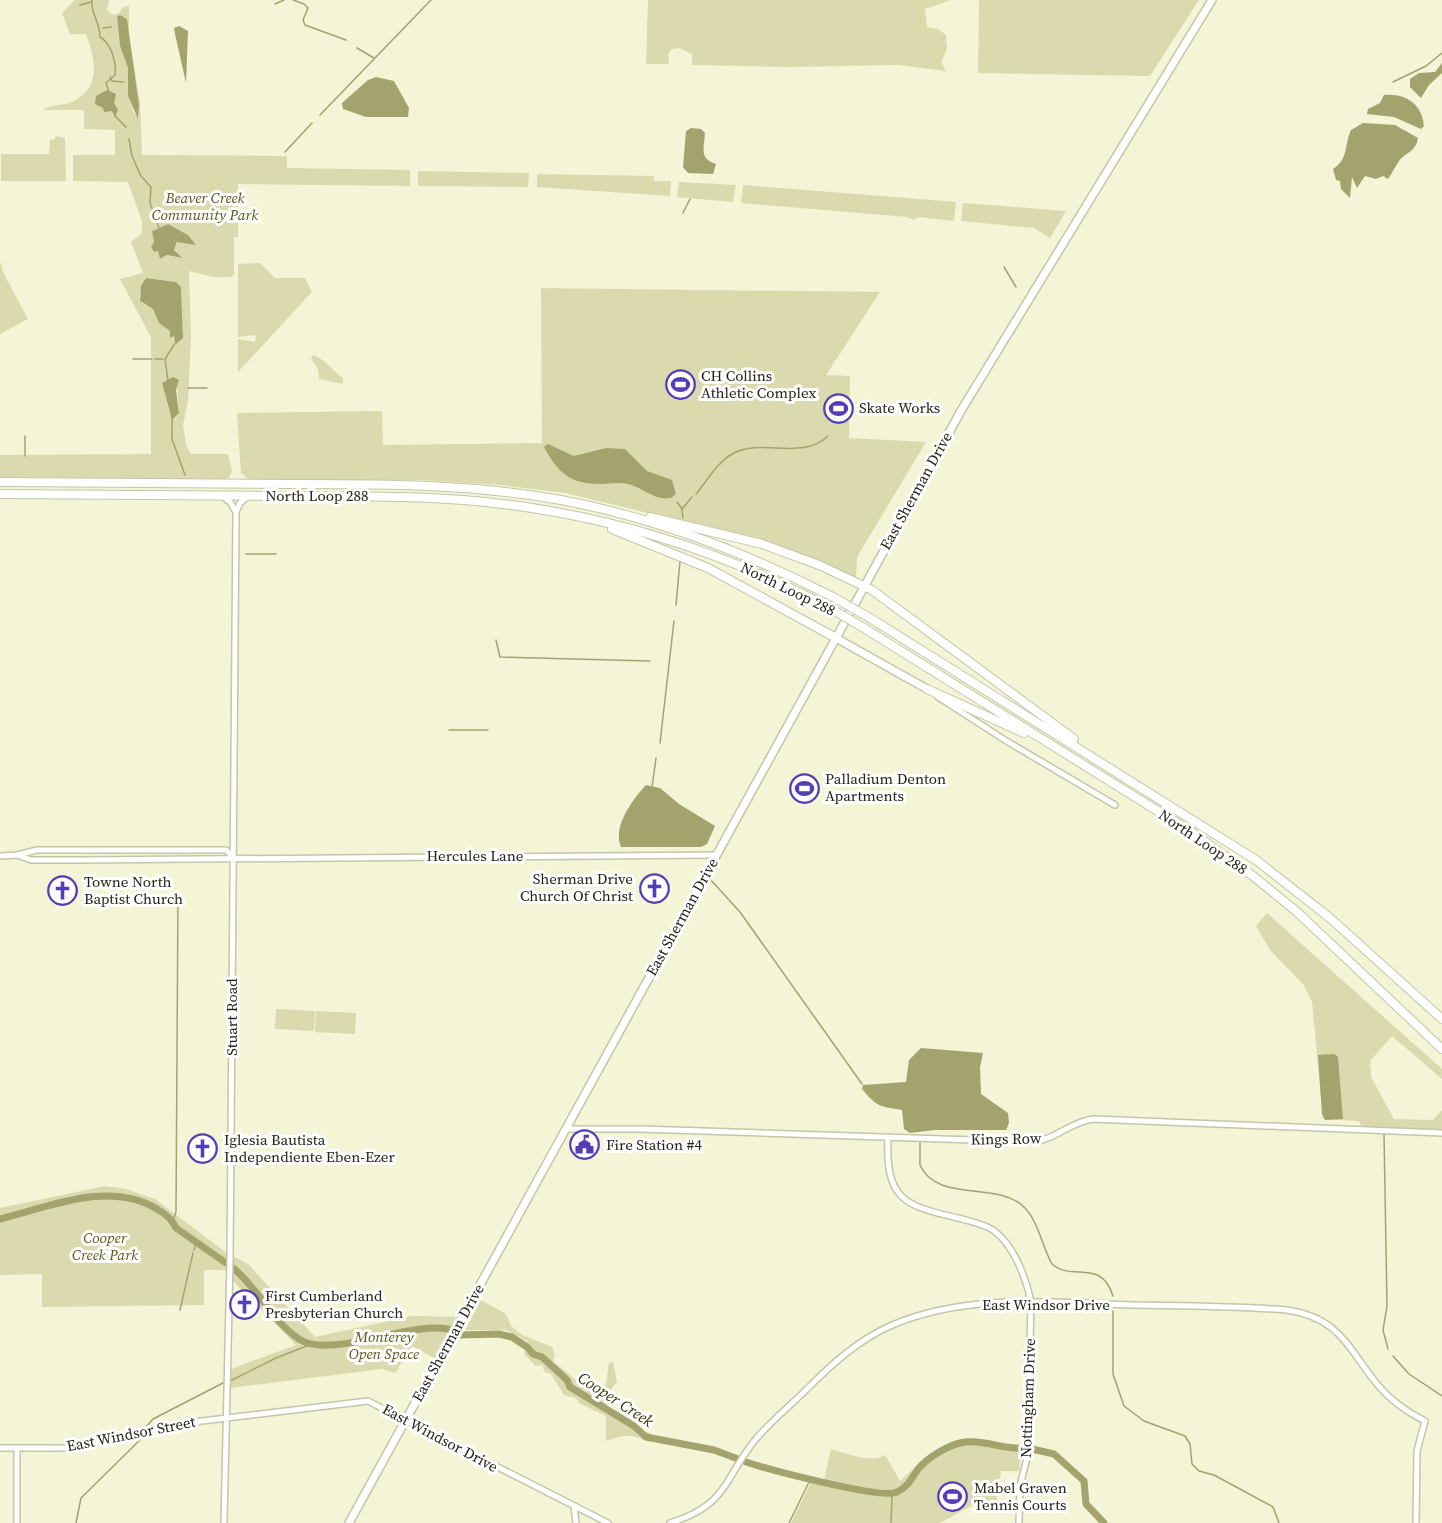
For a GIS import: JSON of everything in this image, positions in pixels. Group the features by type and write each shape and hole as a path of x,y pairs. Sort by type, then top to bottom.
{"highway":[{"name":"North Loop 288","path":"0,482 437,486 519,494 600,509 659,525 733,550 833,597 870,618 1256,860 1289,885 1442,1019"},
{"name":"North Loop 288","path":"0,496 251,495 444,498 559,512 628,528 719,557 828,608 864,628 1193,833 1266,886 1324,936 1442,1049"},
{"path":"600,509 639,514 762,544 819,565 864,586 890,602 1074,740 1087,753"},
{"path":"559,512 631,535 682,556 836,638"},
{"path":"927,688 981,711 1070,756"}],"main road":[{"name":"East Sherman Drive","path":"349,1523 962,409 1212,0"},
{"name":"North Loop 288","path":"836,638 927,688"}],"street":[{"path":"220,495 230,502 236,512"},
{"path":"236,512 240,503 251,495"},
{"name":"Stuart Road","path":"224,1523 230,1251 236,512"},
{"name":"North Loop 288","path":"927,688 1008,742 1115,806"},
{"name":"Hercules Lane","path":"0,856 37,850 226,850 233,858"},
{"name":"Hercules Lane","path":"17,855 32,860 716,855"},
{"name":"Kings Row","path":"566,1129 1036,1141 1054,1137 1079,1122 1093,1119 1442,1133"},
{"name":"Nottingham Drive","path":"888,1137 888,1172 894,1187 903,1198 922,1210 978,1223 993,1230 1010,1249 1031,1302 1027,1458 1020,1486 1019,1523"},
{"name":"East Windsor Drive","path":"670,1523 690,1516 718,1496 758,1437 838,1359 856,1345 891,1326 921,1316 968,1306 1031,1302 1280,1309 1304,1313 1334,1328 1385,1392 1403,1408 1425,1421 1417,1451 1416,1523"},
{"name":"East Windsor Drive","path":"226,1416 368,1401 406,1419 459,1450 608,1523"},
{"name":"East Windsor Street","path":"0,1448 76,1447 177,1424 226,1416"},
{"path":"17,1448 17,1523"},
{"path":"574,1506 576,1523"}],"green space":[{"name":"Beaver Creek Community Park","path":"75,0 109,0 107,10 113,15 119,13 123,7 129,6 129,35 127,19 120,15 117,19 120,46 128,68 128,96 134,114 139,117 129,38 140,102 142,155 287,156 287,168 410,170 410,186 238,184 238,237 234,237 234,274 231,277 214,277 189,271 191,337 188,401 183,425 186,445 191,454 228,454 232,471 229,478 222,480 0,477 0,455 151,454 151,337 120,279 143,273 131,242 142,233 142,221 128,182 73,181 73,155 115,155 115,130 84,129 84,110 43,110 74,101 83,95 89,88 94,71 94,62 86,34 70,34 62,13","holes":["168,224 188,235 196,245 178,241 174,250 180,258 166,255 161,259 158,251 154,252 151,247 154,243 152,231","146,278 176,282 181,287 183,338 175,344 174,336 170,337 170,331 158,321 153,309 142,303 139,297","173,377 177,385 179,413 174,419 170,415 162,383"]},
{"path":"648,0 951,0 925,9 927,27 938,29 946,35 947,49 941,62 946,71 898,65 788,67 692,65 692,54 679,48 672,49 668,54 669,64 646,64"},
{"path":"979,0 1199,0 1150,76 978,73"},
{"path":"55,136 65,138 66,181 1,181 1,154 49,154 50,140 55,139"},
{"path":"418,171 529,173 528,187 418,186"},
{"path":"537,174 654,176 654,181 671,181 670,196 537,187"},
{"path":"679,182 736,185 733,202 677,197"},
{"path":"743,185 956,202 954,221 919,217 914,220 907,217 741,203"},
{"path":"963,203 1066,211 1050,238 1034,228 961,221"},
{"path":"0,261 3,272 28,319 0,334"},
{"path":"260,263 275,278 305,278 312,292 238,372 238,339 255,342 256,335 238,337 238,264"},
{"path":"541,288 880,292 826,375 850,376 849,438 926,442 857,557 856,578 772,543 565,493 500,485 423,480 250,480 241,473 237,413 382,411 383,445 542,443"},
{"path":"313,355 343,378 343,384 319,379 318,369 311,359"},
{"path":"1267,913 1442,1069 1442,1079 1392,1036 1370,1061 1371,1077 1394,1119 1433,1120 1442,1110 1442,1133 1361,1130 1360,1122 1323,1119 1312,1002 1303,984 1270,950 1256,926"},
{"path":"276,1009 315,1011 314,1031 275,1029"},
{"path":"316,1011 356,1013 355,1034 315,1032"},
{"name":"Cooper Creek Park","path":"105,1186 126,1189 155,1199 224,1251 248,1264 315,1337 412,1316 457,1317 434,1358 412,1346 395,1373 382,1369 230,1388 231,1369 296,1345 232,1280 226,1270 204,1270 204,1305 42,1307 42,1274 0,1275 0,1208"},
{"path":"481,1300 506,1314 511,1326 522,1335 552,1347 555,1355 553,1361 598,1398 606,1384 609,1363 613,1362 617,1382 611,1389 610,1403 601,1408 633,1429 650,1433 652,1439 649,1442 628,1436 606,1441 606,1416 579,1403 576,1398 564,1395 551,1374 545,1372 542,1365 536,1366 524,1354 528,1341 506,1330 465,1330"},
{"path":"967,1440 1022,1447 1019,1471 1001,1471 1000,1479 997,1479 997,1505 971,1506 940,1523 791,1523 813,1478 824,1480 831,1449 866,1458 885,1455 900,1481 938,1449"}],"shaded area":[{"path":"120,15 127,19 139,106 138,119 128,96 128,68 120,46 117,17"},
{"path":"179,26 188,31 186,83 174,28"},
{"path":"1442,63 1442,73 1429,85 1421,98 1410,87 1410,79 1419,73 1435,72"},
{"path":"376,77 394,81 409,108 408,117 366,117 343,109 342,103 368,80"},
{"path":"107,90 116,94 114,103 118,110 115,117 112,111 104,112 103,108 95,104 96,96"},
{"path":"1384,95 1406,98 1420,112 1424,126 1421,129 1394,117 1367,114 1368,109 1380,103"},
{"path":"1363,123 1395,125 1418,138 1413,149 1399,161 1388,179 1383,176 1376,179 1365,176 1357,188 1352,177 1350,198 1341,189 1340,181 1336,180 1333,169 1342,161 1351,130"},
{"path":"691,128 701,129 705,133 705,156 716,164 713,174 688,173 683,167 686,131"},
{"path":"168,224 188,235 196,245 177,242 174,250 182,258 167,255 160,259 158,251 154,252 151,247 154,242 152,231"},
{"path":"146,278 176,282 181,287 183,338 175,345 174,336 170,338 170,331 159,323 153,309 140,301 141,286"},
{"path":"173,377 179,380 176,390 179,413 172,420 162,383"},
{"path":"548,444 574,456 606,448 625,449 647,471 672,480 676,494 671,498 659,498 628,484 590,483 573,479 554,464 544,447"},
{"path":"646,785 660,788 679,804 715,826 707,844 701,847 621,847 619,831 625,814"},
{"path":"921,1048 983,1053 980,1067 981,1094 1008,1113 1009,1123 1006,1130 935,1130 910,1133 904,1129 902,1110 880,1105 862,1089 863,1085 906,1082 909,1060"},
{"path":"1334,1054 1338,1057 1343,1119 1325,1120 1322,1114 1318,1055"}],"waterway":[{"path":"92,0 92,9 100,37 110,48 114,59 115,75 106,83 109,92"},
{"path":"275,4 284,0"},
{"path":"293,0 308,8 303,20 305,25 346,40"},
{"path":"320,115 431,0"},
{"path":"80,5 91,2"},
{"path":"103,28 111,27"},
{"path":"357,48 374,58"},
{"path":"1393,82 1426,66 1442,53"},
{"path":"110,77 112,81 124,82"},
{"path":"115,116 126,127"},
{"path":"285,152 312,123"},
{"path":"129,139 132,156 141,176 151,187 150,203 159,228"},
{"path":"683,213 690,199"},
{"path":"1004,267 1016,287"},
{"path":"168,381 165,359 174,345"},
{"path":"133,359 152,359"},
{"path":"155,359 163,359"},
{"path":"188,388 207,388"},
{"path":"172,418 172,439 185,475"},
{"path":"25,436 25,456"},
{"path":"696,494 718,466 734,453 745,449 806,447 828,436"},
{"path":"683,518 682,509 692,497"},
{"path":"677,502 682,509"},
{"path":"246,554 276,554"},
{"path":"676,605 680,561"},
{"path":"660,743 674,621"},
{"path":"496,640 500,657 650,661"},
{"path":"449,730 488,730"},
{"path":"652,787 656,758"},
{"path":"709,878 740,912 862,1084"},
{"path":"173,1220 176,1212 178,895"},
{"path":"1384,1134 1387,1306 1383,1330 1388,1349"},
{"path":"920,1143 920,1165 928,1177 939,1184 953,1188 998,1194 1023,1206 1036,1226 1052,1264 1060,1269 1094,1274 1108,1284 1113,1296"},
{"name":"Cooper Creek","path":"0,1219 79,1199 99,1196 119,1197 138,1201 160,1211 171,1219 176,1228 226,1263"},
{"name":"Cooper Creek","path":"194,1250 196,1242"},
{"path":"180,1310 193,1253"},
{"name":"Cooper Creek","path":"233,1268 289,1332 312,1344 350,1343 413,1330 448,1329"},
{"path":"1113,1311 1113,1374 1124,1406 1144,1421 1185,1436 1190,1444 1192,1464 1199,1471 1214,1475 1273,1507 1279,1523"},
{"name":"Cooper Creek","path":"459,1335 499,1334 512,1337 533,1354 542,1357 567,1380 570,1387 634,1426 646,1437 714,1450 738,1459"},
{"path":"230,1381 276,1358 309,1345"},
{"path":"1393,1356 1409,1374 1442,1396"},
{"path":"146,1427 153,1419 223,1383"},
{"path":"76,1523 81,1498 143,1437"},
{"name":"Cooper Creek","path":"746,1462 824,1483 887,1493 901,1490 927,1461 955,1445 975,1442 1024,1448"},
{"name":"Cooper Creek","path":"1032,1449 1054,1454 1084,1481 1086,1504 1104,1523"},
{"path":"789,1523 811,1478"},
{"path":"891,1523 892,1495"}],"place":[{"name":"CH Collins Athletic Complex","path":"680,385"},
{"name":"Skate Works","path":"838,408"},
{"name":"Palladium Denton Apartments","path":"804,788"},
{"name":"Sherman Drive Church Of Christ","path":"654,888"},
{"name":"Towne North Baptist Church","path":"63,891"},
{"name":"Fire Station #4","path":"585,1145"},
{"name":"Iglesia Bautista Independiente Eben-Ezer","path":"203,1149"},
{"name":"First Cumberland Presbyterian Church","path":"244,1305"},
{"name":"Mabel Graven Tennis Courts","path":"953,1497"}],"park label":[{"name":"Monterey Open Space","path":"384,1346"}]}
